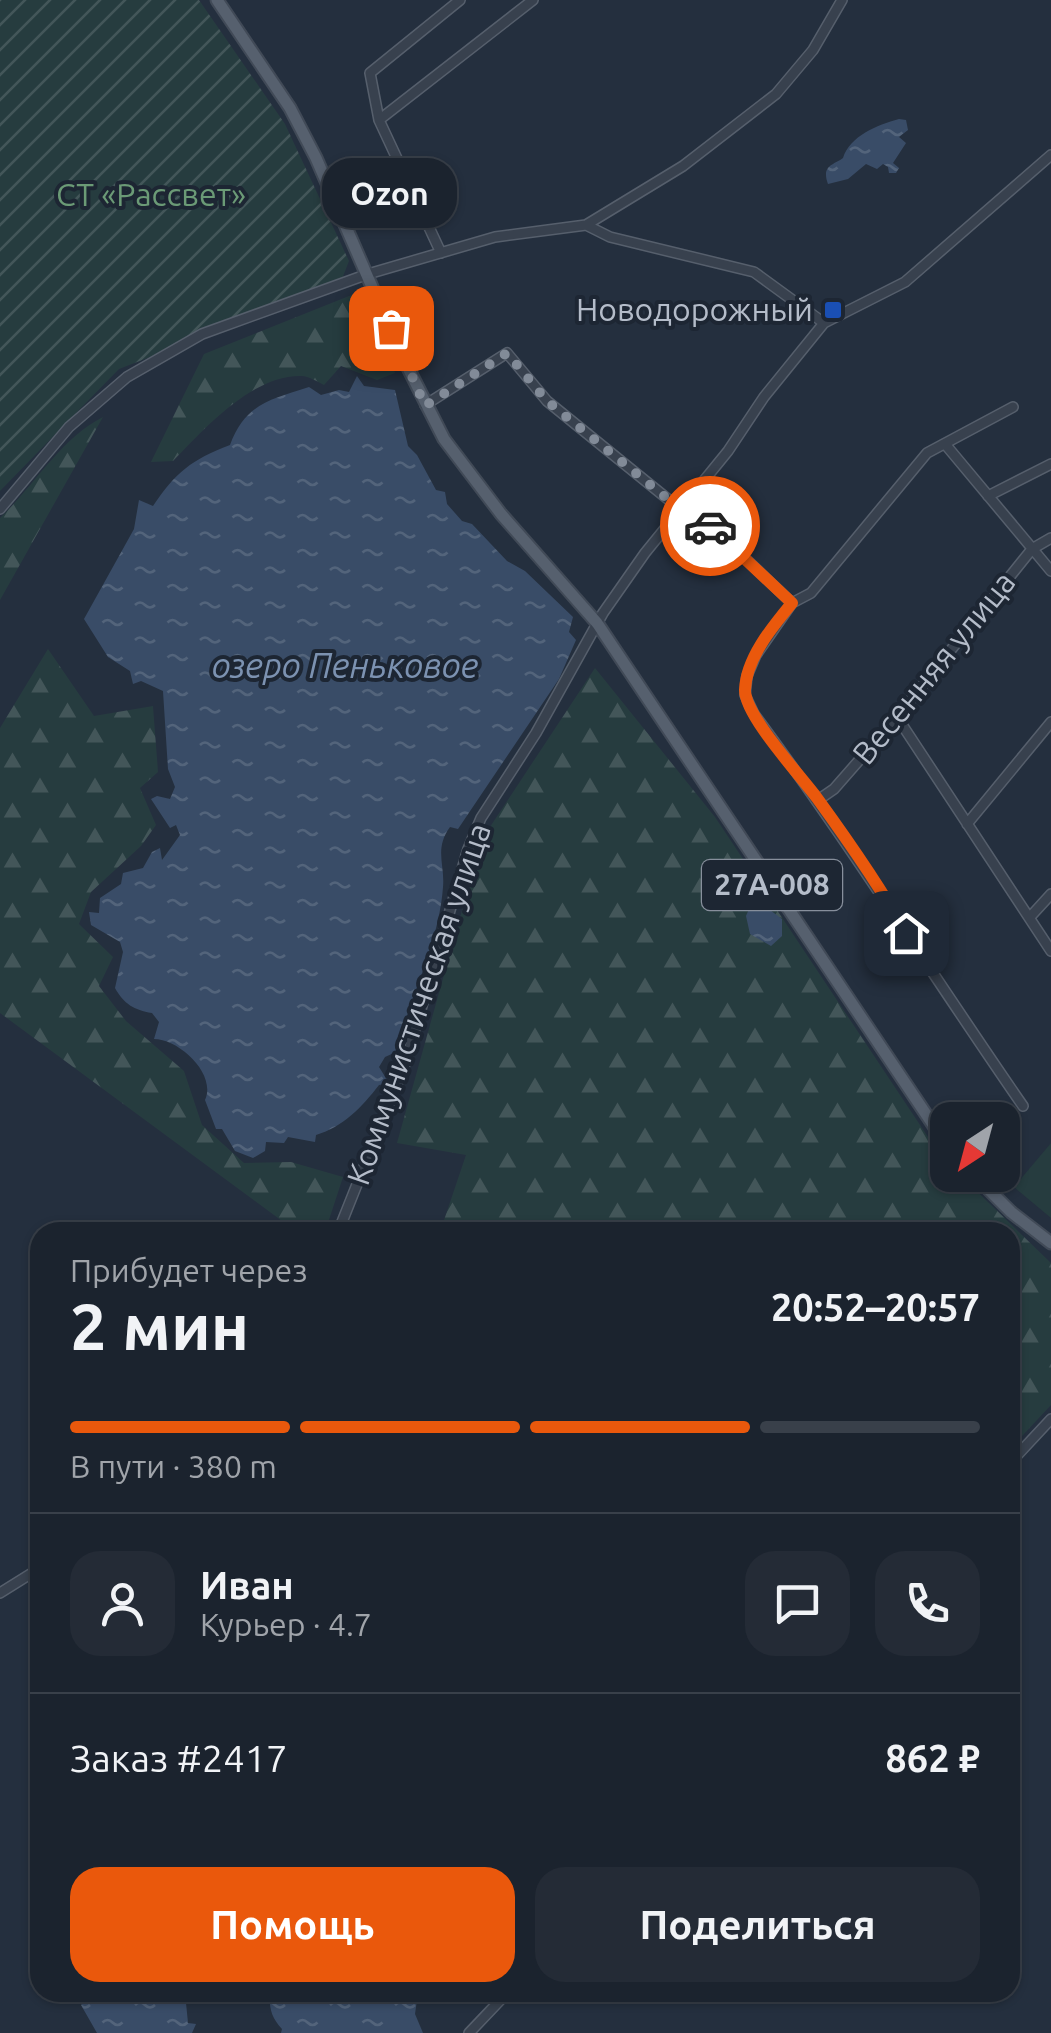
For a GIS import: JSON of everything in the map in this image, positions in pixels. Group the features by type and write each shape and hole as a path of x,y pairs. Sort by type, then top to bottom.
{"main road":[{"name":"27А-008","path":"217,0 290,108 316,158 425,406 467,473 597,623 930,1120"},
{"path":"991,1192 1051,1242"}],"street":[{"path":"441,253 378,120 370,73 460,0"},
{"path":"378,120 533,0"},
{"path":"0,509 69,427 127,376 202,334 368,274 495,237 586,225 683,166 776,94 813,50 842,0"},
{"path":"586,225 610,238 754,272 824,323 905,282 1051,155"},
{"name":"Коммунистическая улица","path":"342,1222 405,1064 468,848 482,818 536,733 597,623 728,451 764,396 824,323"},
{"path":"425,406 503,354 512,357 547,401 683,506 792,603"},
{"path":"1013,406 927,454 810,593 792,603 766,639 747,676 745,695 754,714 891,906 922,961 1023,1106"},
{"path":"945,444 1051,570"},
{"path":"988,496 1051,464"},
{"name":"Весенняя улица","path":"818,800 834,788 897,717 1032,549 1051,538"},
{"path":"897,717 1051,950"},
{"path":"967,824 1051,722"},
{"path":"1030,917 1051,894"},
{"path":"1020,1453 1051,1420"},
{"path":"0,1593 30,1574"},
{"path":"469,2033 498,2002"}],"green space":[{"name":"СТ «Рассвет»","path":"0,0 199,0 285,124 349,261 340,284 119,369 0,491"},
{"path":"364,290 395,373 377,380 341,366 324,385 302,376 266,384 231,406 173,461 151,462 204,354"},
{"path":"103,417 0,600 0,518 74,437"},
{"path":"48,649 94,716 153,706 158,772 140,788 156,825 141,846 91,892 79,924 113,957 99,986 126,1021 184,1071 202,1125 244,1163 291,1162 343,1177 328,1222 283,1222 0,1013 0,728"},
{"path":"595,668 715,817 930,1140 930,1192 978,1192 1009,1222 443,1222 466,1155 397,1143 482,839"},
{"path":"1051,1143 1051,1218 1020,1192 1020,1180"},
{"path":"1020,1233 1051,1263 1051,1405 1020,1438"}],"water":[{"path":"906,120 908,130 899,137 906,143 893,163 899,168 896,173 889,173 883,164 877,169 866,164 848,179 828,184 827,169 843,158 852,143 873,128"},
{"name":"озеро Пеньковое","path":"357,376 364,386 395,390 408,446 436,490 445,492 447,504 462,521 472,524 507,561 525,571 573,617 569,632 576,640 559,679 458,829 450,827 445,835 440,908 430,949 396,1052 385,1057 379,1067 389,1083 379,1085 343,1121 316,1135 315,1142 288,1137 284,1143 266,1142 265,1151 253,1158 235,1151 222,1129 216,1129 205,1100 206,1080 201,1069 184,1051 154,1039 159,1022 152,1013 130,1005 118,994 115,988 123,952 120,942 91,925 89,912 99,913 100,898 121,884 123,873 143,868 152,852 160,848 162,860 180,835 176,825 170,828 151,799 170,799 175,787 168,769 163,691 141,681 133,684 130,671 108,657 84,619 134,529 139,500 153,506 186,468 230,445 243,420 260,406 309,387 321,395 339,390 349,392"},
{"path":"752,902 762,904 782,919 782,936 771,946 750,934 746,916"},
{"path":"186,2002 188,2023 196,2024 192,2033 97,2033 81,2005"},
{"path":"417,2002 415,2014 423,2033 281,2033 270,2003"}],"way so far":[{"path":"391,328 425,406 507,353 547,401 680,509 686,502 710,526"}],"place":[{"name":"Новодорожный","path":"833,310"},
{"name":"Ozon","path":"391,328"}],"route":[{"path":"710,526 792,603 756,654 747,676 745,695 754,714 818,800 906,933"}]}
